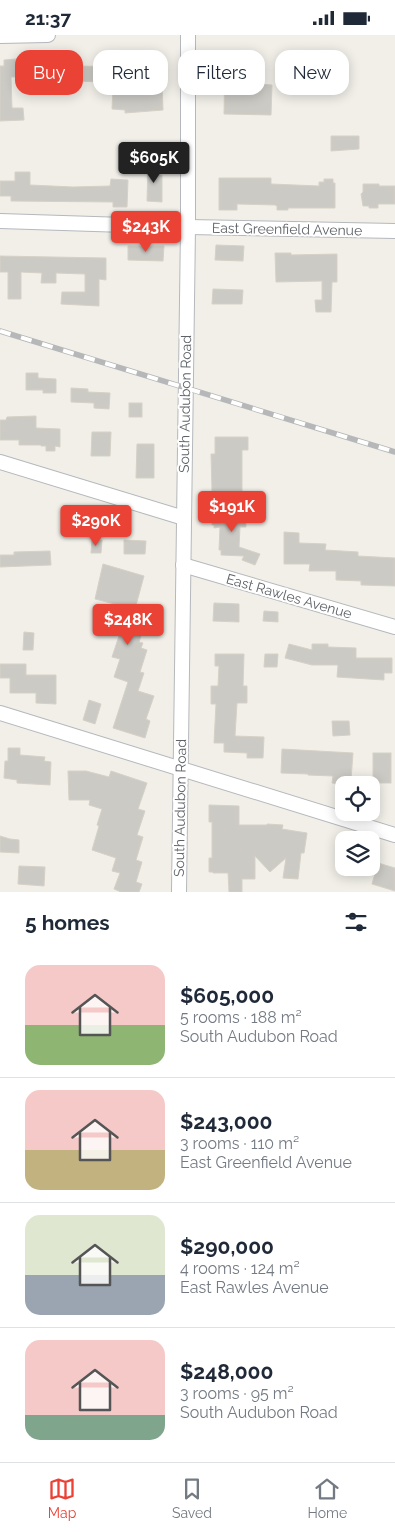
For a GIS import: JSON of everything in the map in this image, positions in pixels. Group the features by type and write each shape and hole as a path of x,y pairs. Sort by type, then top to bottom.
{"street":[{"path":"0,36 48,35"},
{"name":"South Audubon Road","path":"179,892 188,227 188,35"},
{"name":"East Greenfield Avenue","path":"0,221 395,231"},
{"path":"0,462 184,518"},
{"name":"East Rawles Avenue","path":"183,565 395,627"},
{"path":"0,713 395,835"}],"building":[{"path":"15,59 15,77 11,77 12,108 23,108 24,120 0,121 0,66 4,66 4,60"},
{"path":"83,66 93,66 93,82 83,81"},
{"path":"265,84 272,85 271,115 224,114 224,95 265,95"},
{"path":"113,95 162,95 163,110 125,113 125,110 112,109"},
{"path":"331,136 359,136 359,149 331,151"},
{"path":"148,165 159,165 158,175 162,175 162,202 147,201"},
{"path":"15,172 30,172 30,185 110,186 111,179 128,180 127,207 113,207 113,202 11,201 11,196 0,196 0,181 15,181"},
{"path":"219,178 271,178 271,184 319,186 319,182 324,182 324,179 333,179 333,183 335,183 335,208 288,208 288,210 277,210 275,205 237,204 237,210 219,210"},
{"path":"363,184 395,186 395,204 378,204 378,208 363,206 361,194 363,192"},
{"path":"216,245 244,246 243,261 215,260"},
{"path":"128,246 164,246 163,261 128,260"},
{"path":"275,253 291,253 291,255 337,254 337,282 332,282 331,312 316,312 315,300 322,300 322,281 276,282"},
{"path":"0,256 106,258 106,280 99,279 99,306 61,304 62,292 85,292 85,274 56,273 56,283 41,283 42,273 21,272 21,299 8,299 8,272 0,272"},
{"path":"213,289 243,290 242,304 212,304"},
{"path":"26,373 38,373 38,378 56,379 56,393 43,393 43,390 26,390"},
{"path":"71,388 88,389 88,392 110,393 109,409 94,408 94,403 71,402"},
{"path":"129,403 142,403 142,417 129,417"},
{"path":"36,416 36,428 60,429 60,447 55,446 55,451 46,451 46,446 41,445 19,445 19,440 0,440 0,420 6,420 7,417"},
{"path":"92,432 111,432 110,456 91,456"},
{"path":"215,437 248,437 248,450 242,450 242,491 212,491 211,454 215,454"},
{"path":"137,444 154,444 154,478 136,478"},
{"path":"212,509 245,509 246,527 240,527 239,547 260,554 255,565 242,560 244,556 221,555 221,550 219,550 220,527 214,528 214,525 212,525"},
{"path":"85,513 101,514 100,532 84,530"},
{"path":"284,532 299,533 299,543 326,544 325,550 358,552 358,556 395,558 395,586 361,585 361,581 336,580 336,571 309,571 310,564 284,564"},
{"path":"92,540 102,540 101,553 91,553"},
{"path":"124,540 146,541 145,554 124,554"},
{"path":"50,551 51,565 0,567 0,555 14,555 14,552"},
{"path":"103,564 144,576 135,609 148,613 139,642 143,643 141,648 147,650 140,672 144,673 138,691 154,696 146,719 150,721 145,738 113,728 128,682 114,677 120,659 112,657 123,624 115,621 119,605 95,599"},
{"path":"214,603 239,604 239,622 213,621"},
{"path":"264,611 278,612 278,622 263,621"},
{"path":"24,632 34,633 33,650 23,650"},
{"path":"289,644 312,650 312,644 328,644 328,647 356,648 356,658 392,658 392,673 384,673 384,680 337,677 338,665 312,665 285,658"},
{"path":"215,654 244,654 243,686 247,686 247,703 237,703 235,736 264,737 263,758 247,758 247,753 224,752 224,743 214,743 216,704 211,704 211,686 218,686 219,666 215,666"},
{"path":"265,654 278,654 277,667 264,667"},
{"path":"0,664 26,664 26,675 56,675 56,704 36,703 36,693 10,693 10,678 0,678"},
{"path":"89,700 101,704 95,724 83,720"},
{"path":"332,721 349,721 350,735 333,736"},
{"path":"8,748 20,748 20,755 45,757 44,761 51,762 50,785 17,783 17,780 4,778 5,761 8,761"},
{"path":"282,749 353,753 351,776 335,776 335,783 332,783 333,776 281,773"},
{"path":"373,753 391,753 391,783 380,783 380,776 373,776"},
{"path":"68,771 86,771 109,777 111,771 147,783 138,809 145,811 137,835 143,837 136,860 142,862 136,882 142,884 139,892 121,892 114,889 120,873 112,871 116,858 92,850 102,809 89,805 90,800 69,800"},
{"path":"209,805 239,806 239,825 283,825 282,829 307,833 304,853 301,853 298,879 283,878 286,858 270,872 255,856 255,879 242,879 242,892 229,892 228,873 209,872 209,858 212,858 212,822 209,822"},
{"path":"0,836 19,840 19,853 0,852"},
{"path":"380,864 395,868 395,891 372,884 374,876 380,876"},
{"path":"19,866 45,867 44,886 18,884"}],"railway":[{"path":"0,331 395,452"}]}
